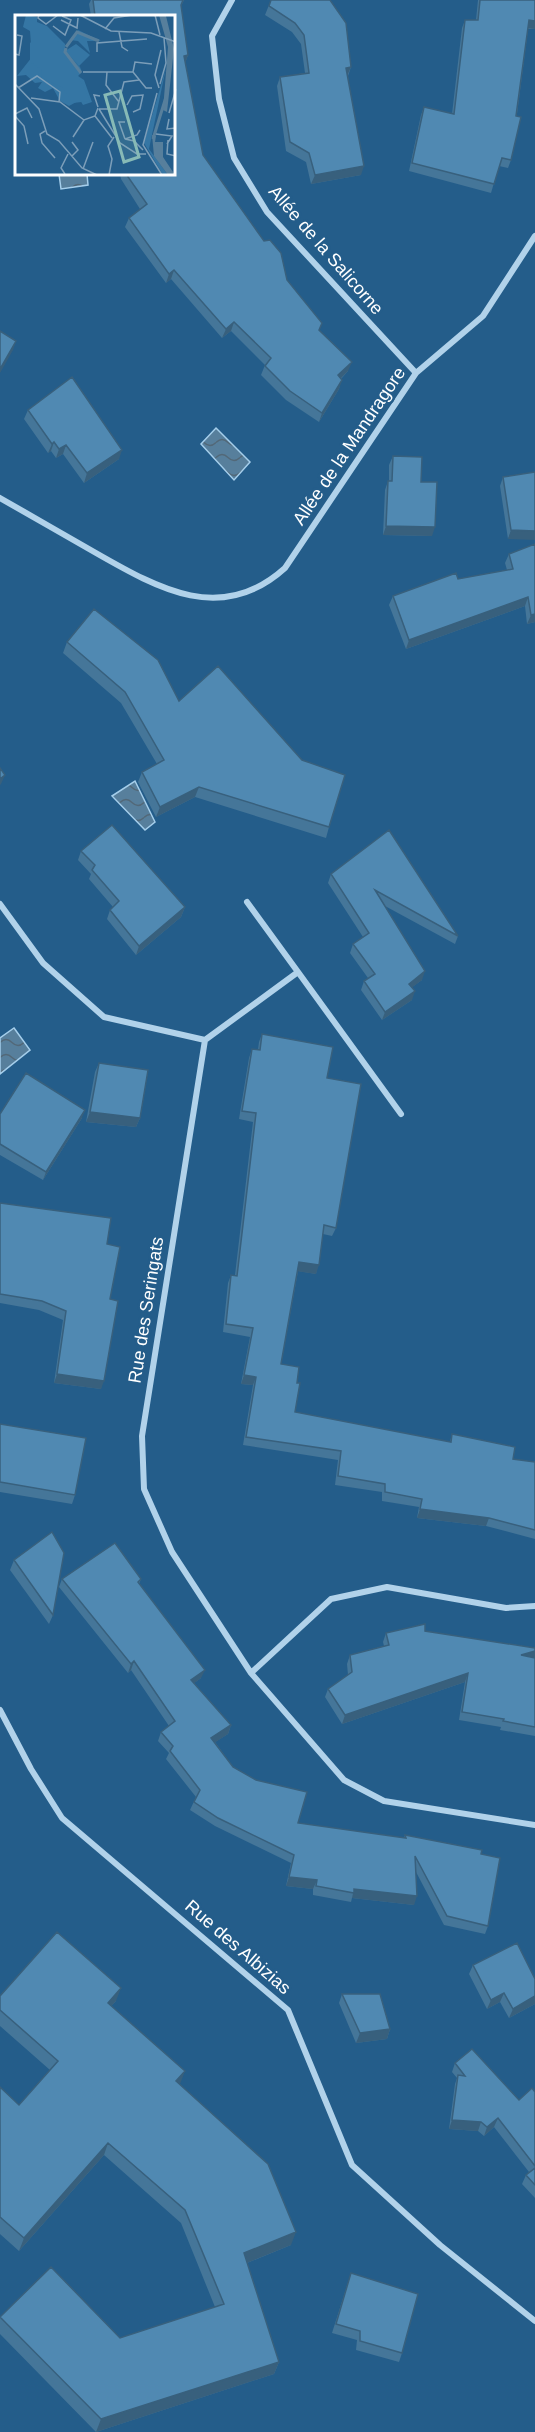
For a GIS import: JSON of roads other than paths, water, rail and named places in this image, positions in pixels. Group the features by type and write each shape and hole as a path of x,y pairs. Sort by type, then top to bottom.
{"street":[{"name":"Allée de la Salicorne","path":"231,0 212,36 219,99 234,159 267,212 416,373"},
{"name":"Allée de la Mandragore","path":"0,498 146,581 179,594 201,598 231,598 267,585 285,568 416,373 483,316 535,236"},
{"path":"247,902 401,1114"},
{"path":"0,904 43,963 104,1017 204,1040 298,972"},
{"name":"Rue des Seringats","path":"204,1040 142,1436 144,1489 172,1552 251,1673 344,1780 384,1801 535,1825"},
{"path":"251,1673 331,1599 387,1587 506,1608 535,1606"},
{"name":"Rue des Albizias","path":"0,1710 31,1769 62,1818 288,2010 352,2165 440,2245 535,2321"}],"water":[{"path":"59,176 87,176 88,185 61,189"},
{"path":"216,428 250,462 234,480 201,444"},
{"path":"135,781 155,822 145,830 112,796"},
{"path":"14,1028 30,1050 0,1074 0,1038"}]}
